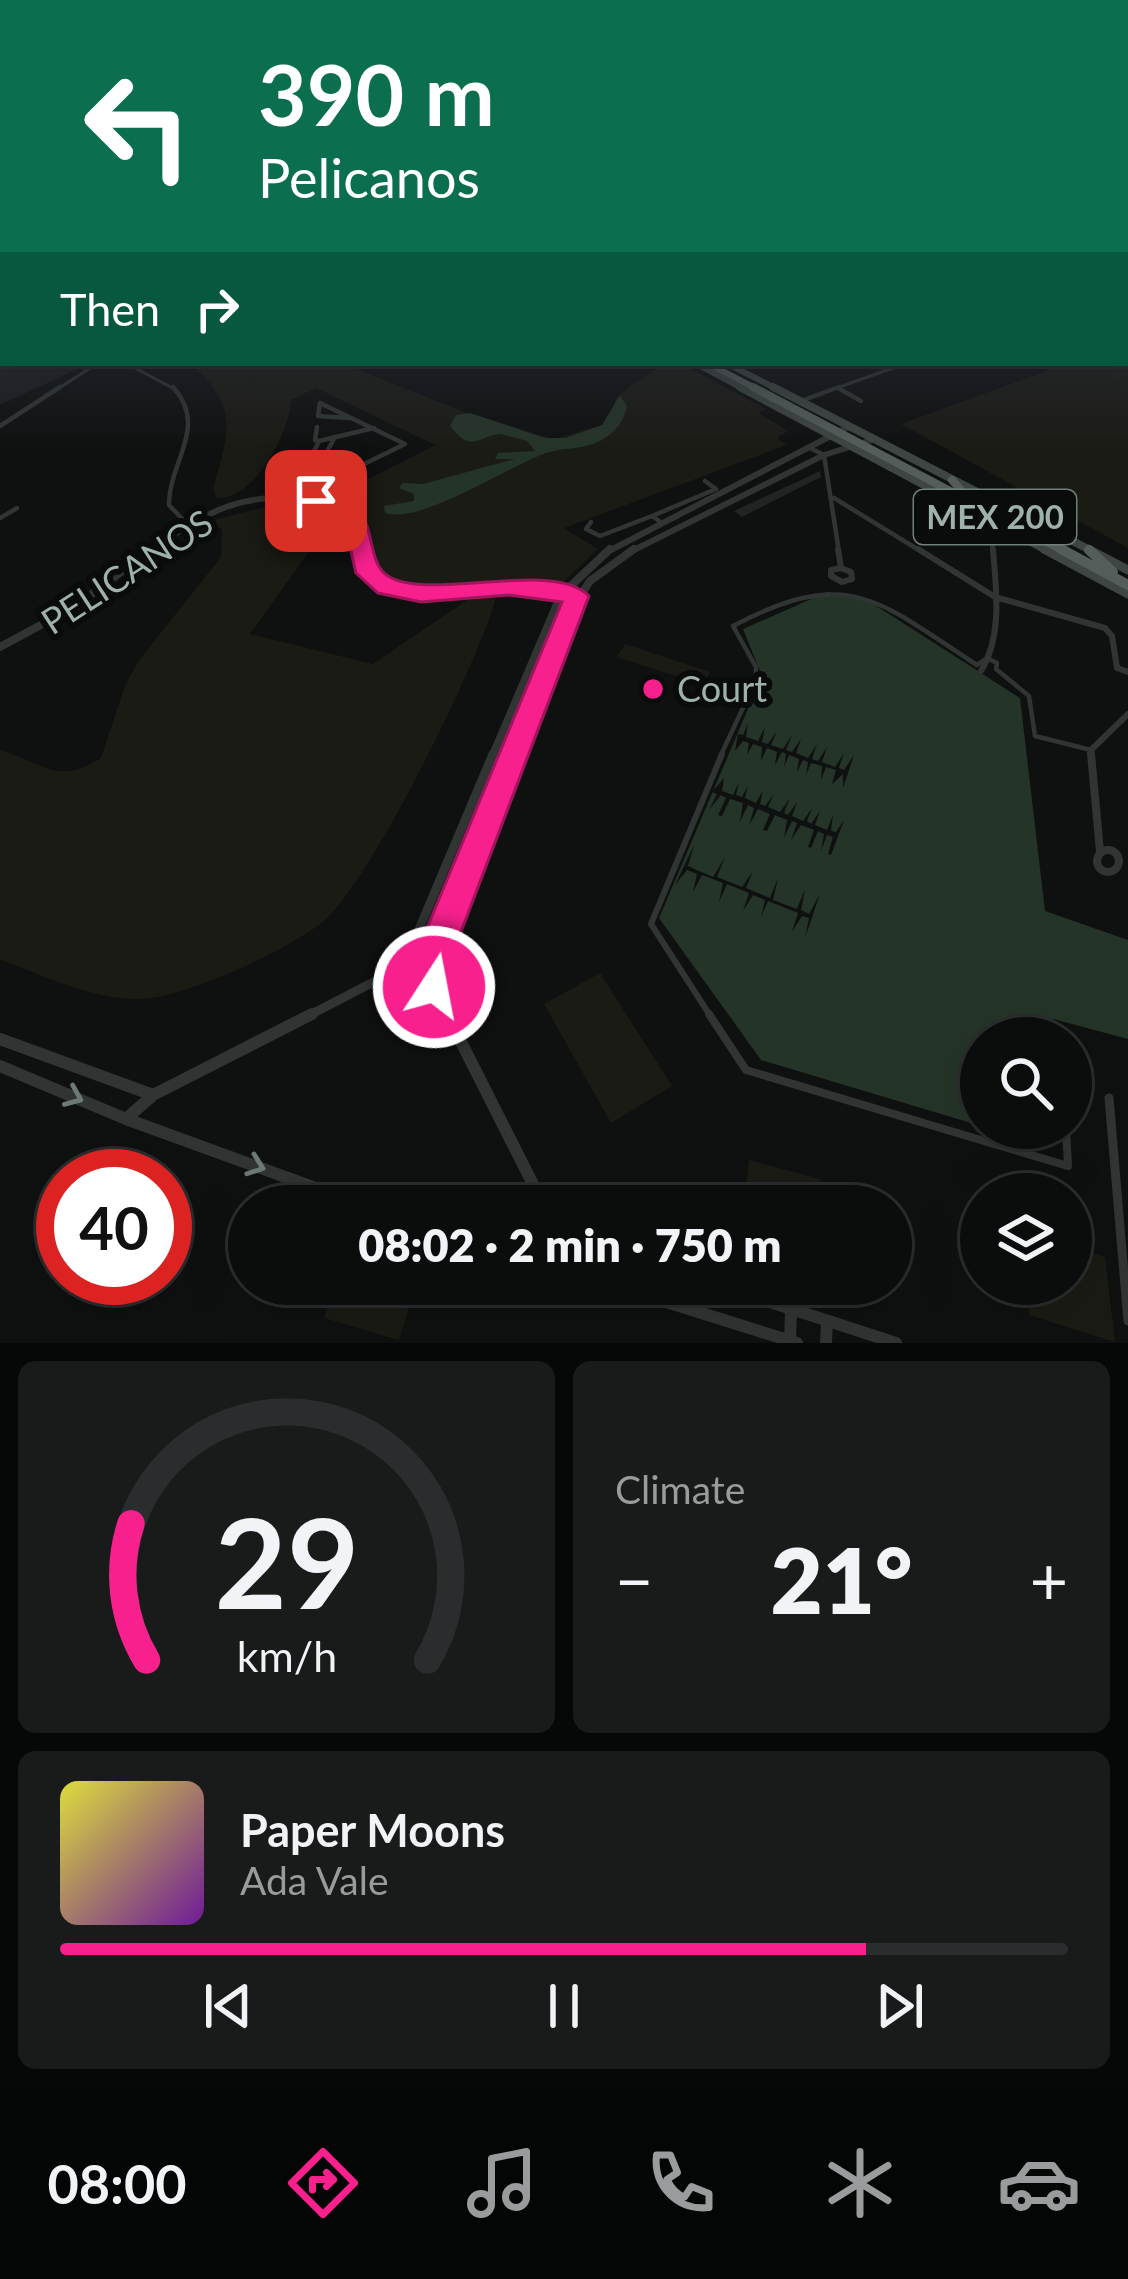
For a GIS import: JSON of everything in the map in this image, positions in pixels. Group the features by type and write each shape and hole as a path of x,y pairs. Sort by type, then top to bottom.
{"highway":[{"name":"MEX 200","path":"713,366 1113,572 1128,586"},
{"name":"MEX 200","path":"723,366 840,430"},
{"path":"743,382 757,395"},
{"name":"MEX 200","path":"866,443 1128,586"},
{"path":"909,470 924,486"},
{"path":"952,480 967,497"},
{"path":"1043,548 1074,558"},
{"path":"1088,550 1113,572"}],"main road":[{"path":"701,366 840,430"},
{"path":"733,366 801,401 840,430"},
{"path":"866,443 952,480 1128,570"},
{"path":"866,443 924,486 1128,586"}],"street":[{"path":"0,426 93,366"},
{"path":"133,366 164,380 180,393 189,411 188,438 169,501 173,513 188,525"},
{"path":"880,366 886,370"},
{"path":"801,401 898,366"},
{"path":"836,386 861,401"},
{"path":"346,456 341,467 356,468 405,447 404,441 322,403 317,405 318,416 354,418"},
{"path":"358,430 363,423"},
{"path":"317,428 315,440 321,444"},
{"path":"276,497 294,485 321,444 375,428"},
{"path":"127,1119 153,1095 385,976 416,939 561,595 612,548 812,449 840,430"},
{"path":"591,522 586,529 600,536 660,524 677,527 824,455 866,443"},
{"path":"301,498 321,444"},
{"path":"812,449 824,455"},
{"path":"824,455 841,568"},
{"path":"533,1185 434,987 435,963 577,599 604,568 660,524 716,489 705,481"},
{"path":"294,485 304,486"},
{"name":"PELICANOS","path":"0,647 44,627 188,525 244,502 276,497 326,504 357,526 368,573 387,587 421,594 509,587 577,599"},
{"path":"834,498 995,597 1105,628 1112,635 1118,668 1128,672"},
{"path":"0,518 17,508"},
{"path":"981,671 992,660 995,597 990,522"},
{"path":"960,1134 746,1070 651,924 681,844 757,680 756,667 734,630 737,622 820,589 836,588 872,599 977,665 987,658 997,662 996,669 1028,695 1035,736 1091,750"},
{"path":"1091,750 1128,714"},
{"path":"504,733 521,736"},
{"path":"1091,750 1100,851 1095,858 1099,865 1124,870"},
{"path":"1100,851 1117,856 1124,870"},
{"path":"403,957 435,963"},
{"path":"385,976 434,987"},
{"path":"0,1039 153,1095"},
{"path":"0,1066 127,1119 308,1185"},
{"path":"1109,1098 1128,1322"},
{"path":"1011,1149 1068,1166 1067,1149"},
{"path":"675,1305 793,1342 791,1311"},
{"path":"774,1305 896,1343"},
{"path":"826,1343 827,1322"}],"shaded area":[{"path":"0,366 84,366 0,405"},
{"path":"193,366 349,366 462,411 554,439 602,425 611,416 616,398 660,366 686,366 766,409 759,413 788,431 777,438 787,445 564,528 598,549 554,591 503,586 402,590 370,573 367,526 353,495 366,480 435,445 316,388 291,400 277,445 257,476 230,496 216,498 213,489 226,420 217,393"},
{"path":"1042,366 1128,366 1128,548 901,424 1049,370"},
{"path":"620,395 627,406 623,417 600,441 546,453 419,511 385,513 384,506 414,501 414,494 399,488 403,483 423,484 515,459 495,459 498,453 535,451 527,441 501,434 464,440 450,426 456,415 470,413 545,438 566,438 602,425"},
{"path":"270,506 308,513 316,542 250,634 373,664 467,600 496,597 447,716 369,862 345,897 309,932 237,970 160,997 105,996 0,959 0,750 61,771 101,758 126,683 140,659 221,557 222,529 209,521"},
{"path":"827,592 864,598 1020,698 1045,911 1128,940 1128,1039 1092,1029 1092,1017 960,1017 960,1120 761,1060 659,918 762,676 743,629"},
{"path":"625,644 710,672 703,685 617,657"},
{"path":"600,973 672,1086 611,1123 544,1004"},
{"path":"749,1160 820,1179 820,1185 746,1185"},
{"path":"1092,1253 1105,1257 1115,1342 1029,1315 1028,1305 1092,1305"},
{"path":"329,1305 410,1305 399,1340 324,1318"}],"pier":[{"path":"748,723 746,737 758,741 765,727 762,742 768,744 777,731 771,745 783,749 792,735 786,750 792,752 801,739 796,753 808,758 817,744 812,759 818,761 827,747 822,762 835,767 844,753 839,768 844,770 854,755 843,788 843,774 832,784 836,770 826,767 821,780 822,766 811,763 806,775 808,762 803,760 797,772 799,759 789,755 784,767 786,754 782,752 775,765 777,752 767,748 761,761 762,747 753,744 747,755 749,743 743,741 735,751 738,734 743,735"},
{"path":"724,778 722,791 733,795 739,782 736,795 742,797 748,785 745,798 756,803 763,790 760,804 765,806 774,794 768,807 780,812 790,798 784,813 788,815 797,802 792,816 803,821 812,808 807,821 811,824 820,811 815,825 827,830 833,815 831,831 836,832 844,820 831,855 833,837 827,835 821,851 824,834 818,831 811,848 814,830 801,825 791,840 797,823 792,821 784,838 787,820 775,815 767,831 763,830 770,814 758,809 749,826 754,808 748,805 740,822 743,803 730,799 722,816 718,815 726,798 721,795 709,810 717,794 712,792"},
{"path":"694,845 688,866 713,877 725,857 717,877 742,887 753,871 746,888 770,898 778,878 773,900 797,909 805,889 801,910 809,914 820,894 805,938 809,918 802,916 792,932 798,913 768,901 761,917 765,900 753,895 743,911 749,893 727,884 719,902 723,883 702,875 693,892 697,874 687,870 675,885"}],"building":[{"path":"820,471 821,477 742,517 734,511"}],"place":[{"name":"Court","path":"653,689"}],"route":[{"path":"316,501 357,526 364,565 387,587 421,594 509,587 577,596 438,945 434,987"}]}
